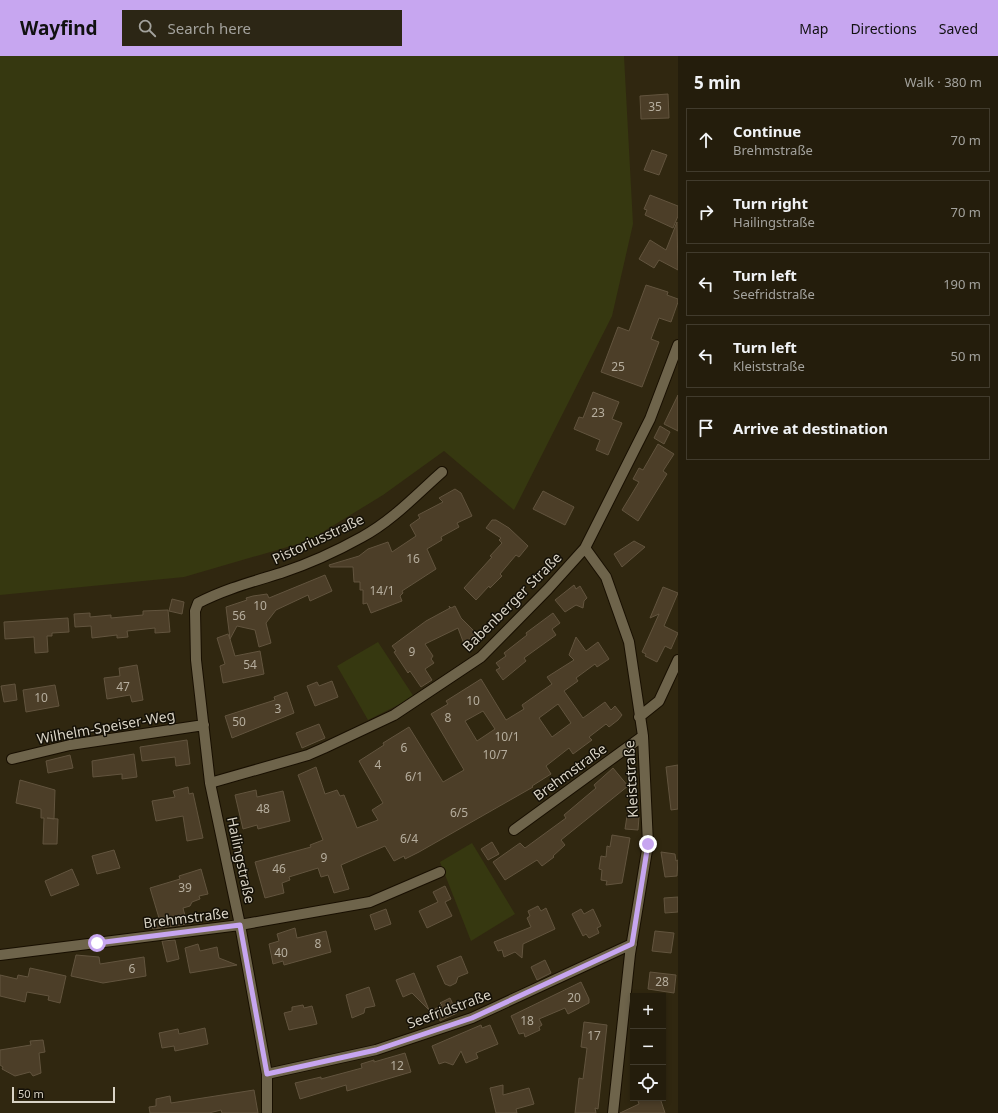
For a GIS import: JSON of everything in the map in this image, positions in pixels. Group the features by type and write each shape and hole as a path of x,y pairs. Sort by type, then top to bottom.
{"street":[{"name":"Babenberger Straße","path":"210,783 308,755 394,715 481,657 548,589 585,548 650,419 678,345"},
{"name":"Pistoriusstraße","path":"195,611 198,603 224,591 282,572 362,537 389,520 442,472"},
{"name":"Kleiststraße","path":"585,548 606,577 629,642 642,736 648,844 632,944 613,1113"},
{"name":"Hailingstraße","path":"195,611 196,660 210,783 240,925 267,1074 267,1113"},
{"path":"639,717 659,700 678,660"},
{"name":"Wilhelm-Speiser-Weg","path":"12,759 70,745 204,725"},
{"name":"Brehmstraße","path":"514,830 642,736"},
{"name":"Brehmstraße","path":"0,955 240,925 370,902 440,872"},
{"name":"Seefridstraße","path":"267,1074 376,1050 472,1018 632,944"}],"green space":[{"path":"0,56 624,56 633,224 612,316 514,510 444,451 383,495 308,541 184,577 0,595"},
{"path":"378,642 414,697 368,720 337,666"},
{"path":"472,843 515,914 471,941 440,862"}],"building":[{"path":"668,94 669,118 641,119 640,96"},
{"path":"652,150 667,155 659,175 644,170"},
{"path":"650,195 678,206 678,216 673,228 645,215 647,210 644,209"},
{"path":"677,222 678,270 659,260 654,268 639,259 650,240 666,250"},
{"path":"646,285 668,292 667,295 678,299 678,302 671,322 659,318 651,339 659,342 642,387 601,372 618,327 629,331"},
{"path":"593,392 619,402 612,419 622,423 608,455 596,450 600,440 574,429 579,417 583,418"},
{"path":"678,395 678,431 664,424"},
{"path":"660,426 670,432 664,444 654,438"},
{"path":"658,444 674,454 663,471 667,474 638,521 622,510 639,482 633,479 639,468 643,470"},
{"path":"455,489 461,493 472,516 457,523 459,527 441,537 442,540 427,549 436,569 402,591 403,593 400,596 402,601 371,613 367,603 363,604 363,590 360,590 360,582 354,582 353,567 330,567 329,565 359,556 368,549 388,542 392,552 416,536 410,525 420,518 418,515 443,502 439,498"},
{"path":"543,491 574,507 565,525 533,509"},
{"path":"492,520 496,520 509,528 528,546 519,557 516,555 500,574 502,576 490,588 489,586 476,600 464,588 492,557 490,556 502,543 499,540 501,538 486,528"},
{"path":"634,541 645,547 622,567 614,554"},
{"path":"325,575 332,591 310,601 308,595 276,610 266,623 271,643 259,647 255,630 237,626 230,639 226,607 247,600 246,598 253,596 267,594 269,598"},
{"path":"574,585 576,589 580,586 587,598 584,601 583,608 576,605 565,612 555,600"},
{"path":"663,587 678,593 664,626 678,633 671,649 665,646 657,662 645,656 646,654 642,652 659,614 650,618"},
{"path":"172,599 184,602 182,614 169,611"},
{"path":"449,606 451,608 455,606 461,618 476,633 464,644 458,628 425,644 433,656 431,659 434,663 425,669 432,680 421,687 410,671 408,673 394,652 396,651 392,646 426,621 450,608"},
{"path":"168,610 170,632 155,633 155,628 127,631 128,637 117,638 117,635 92,638 91,626 75,627 74,614 90,613 90,617 111,615 111,618 143,615 143,611"},
{"path":"553,613 560,623 552,629 556,635 524,658 526,661 503,680 496,670 500,668 496,663 506,656 504,653 527,635 526,633"},
{"path":"68,618 69,632 52,633 52,636 47,636 48,652 35,653 34,637 5,639 4,622"},
{"path":"228,634 235,656 260,651 264,674 223,683 220,666 225,664 217,638"},
{"path":"576,637 586,651 598,642 609,659 597,667 595,664 576,678 578,681 564,691 583,718 605,702 611,710 615,706 622,715 609,727 606,724 589,737 592,740 573,754 569,748 546,766 551,774 532,786 533,787 405,859 404,856 394,861 385,846 341,865 349,889 334,893 328,875 321,877 318,868 289,877 290,880 282,883 284,893 265,898 255,862 311,847 310,845 323,840 298,775 316,767 325,794 337,790 340,796 344,795 357,828 378,820 372,810 383,803 359,761 384,745 383,743 409,727 443,782 464,770 431,714 448,704 446,701 481,679 506,720 524,709 522,705 552,684 547,677 574,660 569,655","holes":["558,704 571,723 552,737 539,718","483,711 495,729 477,741 465,721"]},
{"path":"137,665 143,700 132,702 130,695 107,699 104,678 120,676 119,668"},
{"path":"332,681 338,697 315,706 307,686 317,682 319,686"},
{"path":"15,684 17,700 4,702 1,686"},
{"path":"55,685 59,706 26,712 23,690"},
{"path":"287,692 294,713 232,738 225,716 275,700 274,697"},
{"path":"319,724 325,738 302,748 296,733"},
{"path":"187,740 190,764 176,766 175,757 142,761 140,747"},
{"path":"134,754 137,777 122,779 122,774 93,777 92,761"},
{"path":"70,755 73,768 48,773 46,761"},
{"path":"678,765 678,809 671,810 666,767"},
{"path":"613,768 628,786 561,840 565,845 553,856 554,857 542,866 537,860 505,880 493,862 520,843 525,848 566,818 564,815 596,788 594,785"},
{"path":"20,780 55,790 54,819 58,819 57,844 43,844 44,818 41,818 41,809 16,803"},
{"path":"188,787 189,794 193,793 203,838 187,841 183,816 156,821 152,801 175,797 173,791"},
{"path":"256,790 257,797 283,791 290,821 258,829 257,825 243,829 235,795"},
{"path":"627,816 639,817 638,830 625,829"},
{"path":"612,835 630,838 622,883 606,885 607,881 601,880 602,870 599,869 601,856 606,857 607,846 610,847"},
{"path":"492,842 499,854 488,860 481,849"},
{"path":"114,850 120,868 97,874 92,856"},
{"path":"661,852 675,854 676,861 678,860 677,876 665,877"},
{"path":"72,869 79,885 51,896 45,881"},
{"path":"201,869 208,894 199,896 200,899 192,902 190,906 183,908 187,924 153,929 150,921 159,918 150,888 180,879 179,876"},
{"path":"445,886 451,899 445,902 452,916 427,928 419,911 438,902 433,892"},
{"path":"678,897 678,912 665,913 664,898"},
{"path":"538,906 541,911 546,908 555,929 523,944 522,958 515,952 504,957 502,950 498,951 494,942 531,927 527,918 530,916 528,911"},
{"path":"386,909 391,924 375,930 370,915"},
{"path":"581,909 584,914 593,909 601,926 597,928 599,933 589,938 586,934 583,936 572,914"},
{"path":"295,928 297,938 326,931 331,952 284,965 283,961 273,964 269,944 279,941 277,934"},
{"path":"655,931 674,933 671,953 652,951"},
{"path":"175,940 179,959 167,962 162,941"},
{"path":"198,944 200,951 217,947 219,958 237,965 190,973 185,948"},
{"path":"76,955 99,957 100,964 144,957 146,976 103,983 71,976"},
{"path":"461,956 468,973 458,977 456,983 450,986 445,984 437,966"},
{"path":"545,960 551,973 537,980 531,967"},
{"path":"30,968 66,976 60,1003 48,1000 49,996 27,992 25,1002 0,996 0,975 17,979 18,975 28,977"},
{"path":"650,972 676,975 674,993 648,989"},
{"path":"414,973 429,1010 412,993 403,997 396,980"},
{"path":"581,982 589,999 589,1003 568,1014 565,1008 539,1019 542,1025 539,1027 540,1030 525,1037 524,1033 519,1034 511,1016"},
{"path":"369,987 375,1006 365,1008 364,1013 352,1018 346,995"},
{"path":"450,998 457,1013 440,1021 435,1009 442,1005 440,1003"},
{"path":"303,1005 304,1008 312,1006 317,1024 289,1030 284,1013 292,1011 292,1007"},
{"path":"584,1022 607,1025 598,1109 595,1108 596,1113 575,1113 579,1078 583,1079 587,1048 581,1047"},
{"path":"481,1025 482,1028 490,1025 498,1044 476,1053 478,1058 466,1063 461,1051 453,1065 445,1062 439,1064 432,1046"},
{"path":"205,1028 208,1044 175,1051 174,1046 162,1048 159,1033 178,1029 179,1034"},
{"path":"43,1040 45,1052 39,1053 41,1073 33,1076 30,1072 15,1076 2,1069 3,1067 0,1065 0,1050 31,1045 30,1041"},
{"path":"405,1053 411,1072 347,1091 346,1085 300,1099 295,1083 321,1077 321,1079 362,1068 361,1064 374,1060 374,1062"},
{"path":"503,1085 503,1095 529,1088 534,1104 516,1109 517,1113 496,1113 490,1088"},
{"path":"254,1090 258,1113 222,1113 221,1110 209,1113 150,1113 149,1107 156,1106 156,1099 170,1096 171,1103"},
{"path":"638,1101 661,1101 665,1113 620,1113 639,1104"}],"route":[{"path":"97,943 240,925 267,1074 376,1050 472,1018 632,944 648,844"}]}
